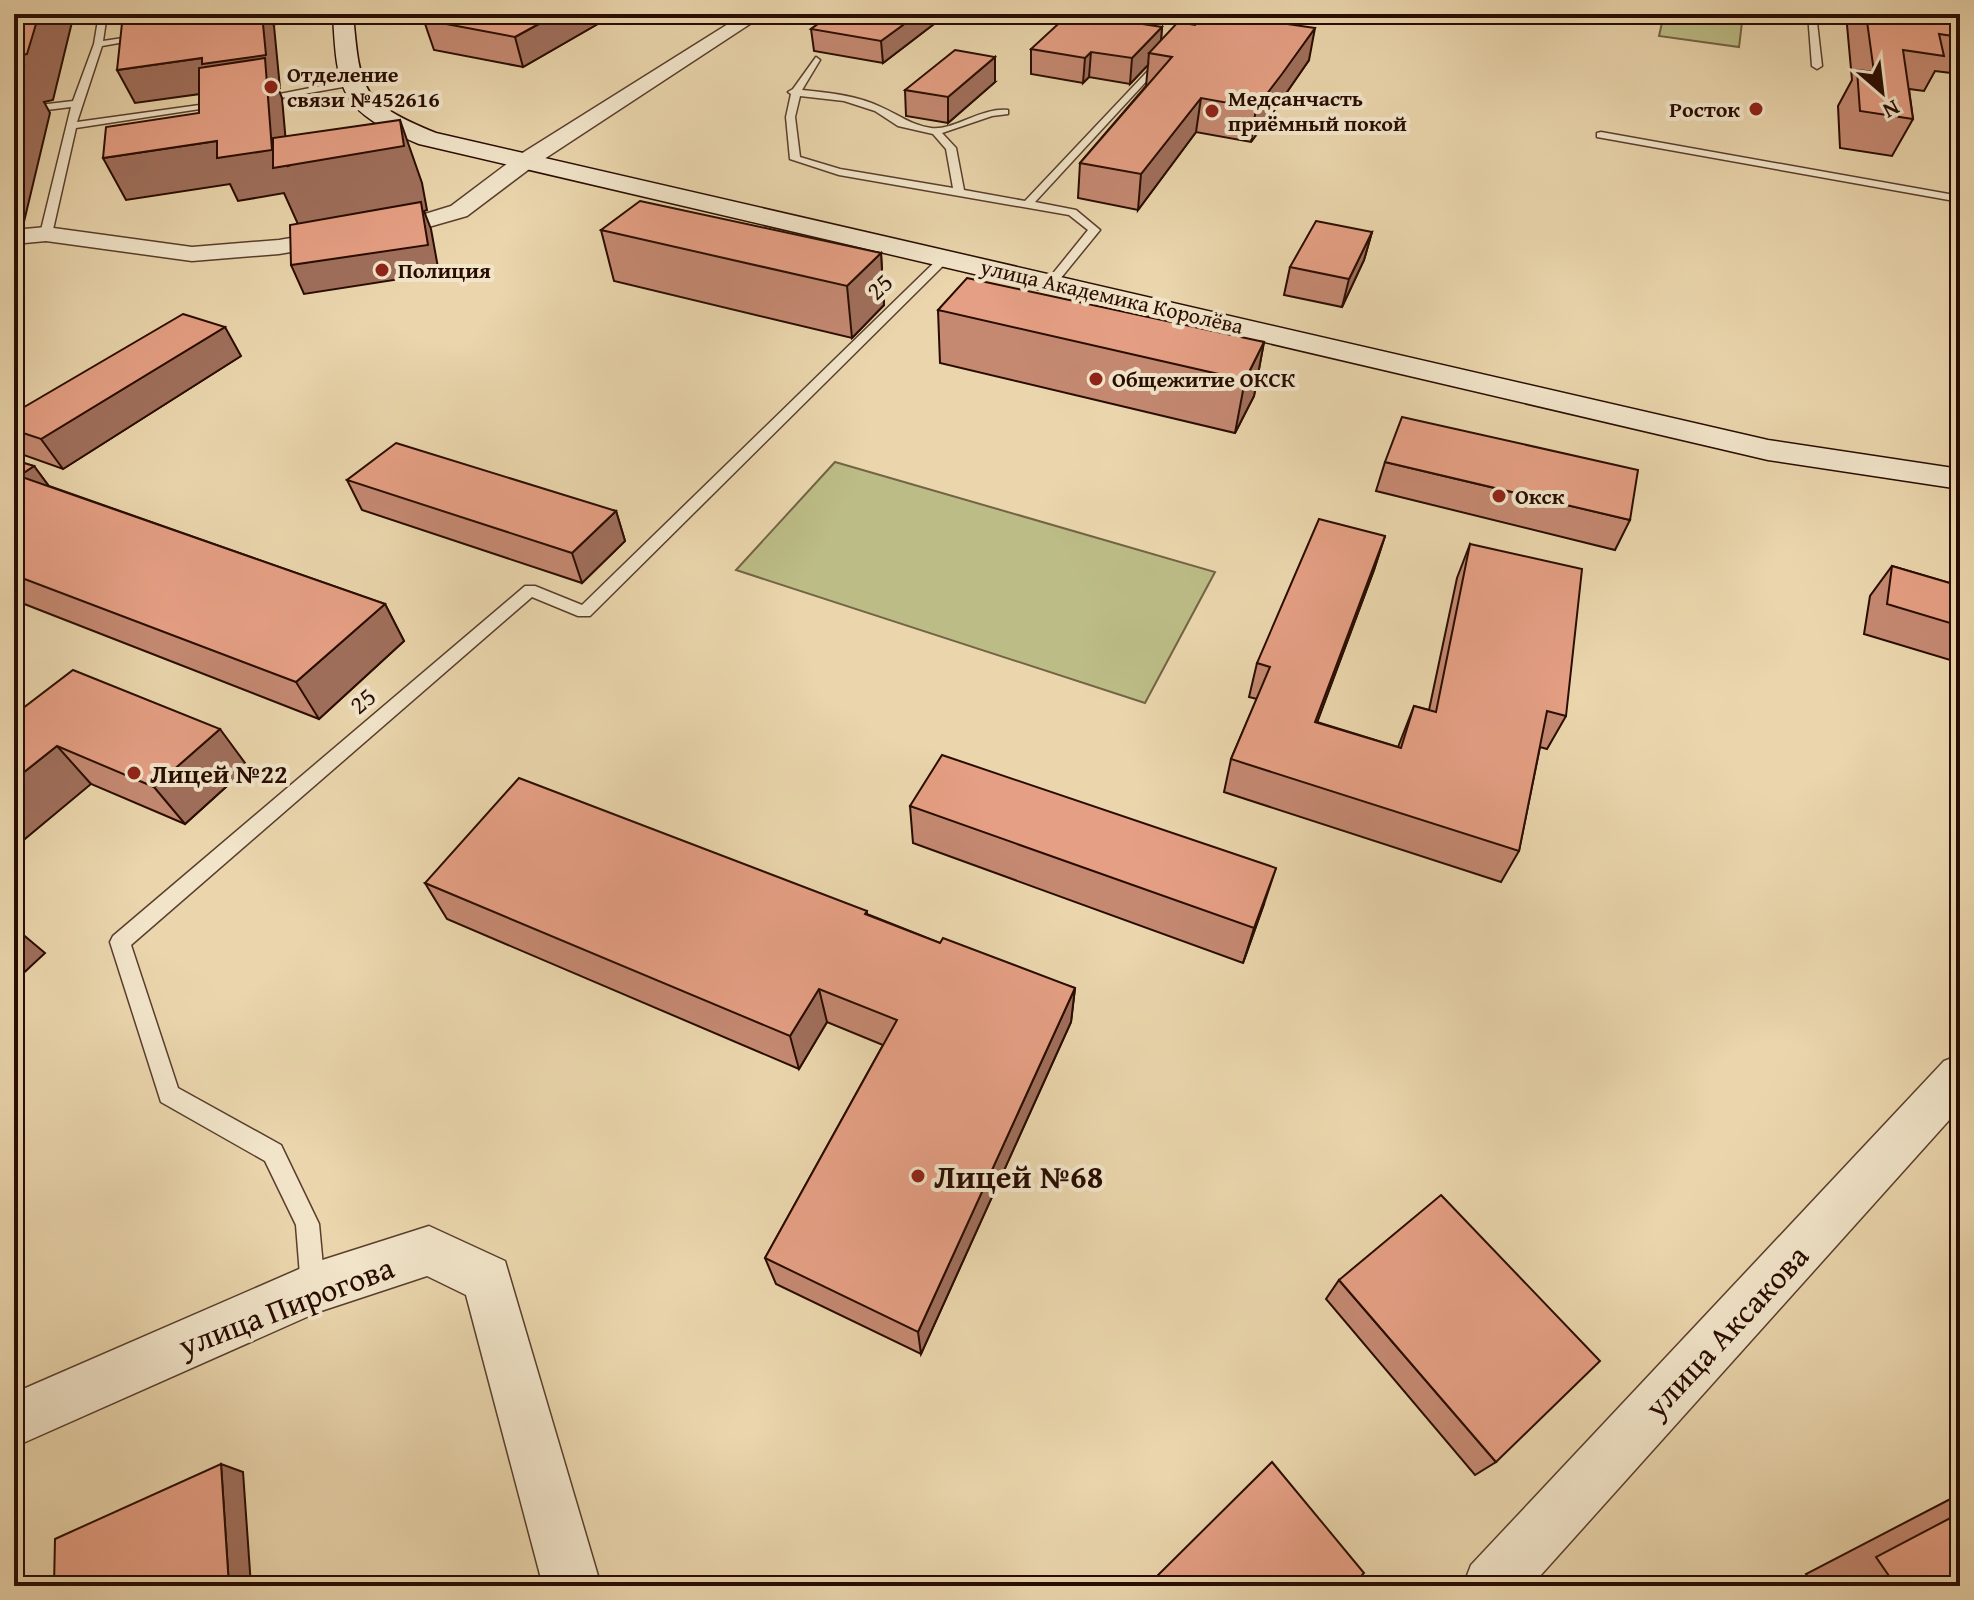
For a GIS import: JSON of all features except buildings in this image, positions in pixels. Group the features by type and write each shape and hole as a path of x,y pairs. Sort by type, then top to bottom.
{"street":[{"path":"343,14 351,83"},
{"path":"14,237 46,234 192,254 279,247 418,223 459,211 524,162 756,14"},
{"name":"улица Академика Королёва","path":"351,83 367,105 392,124 428,139 1768,450 1960,479"},
{"name":"улица Аксакова","path":"1492,1586 1960,1076"},
{"name":"улица Пирогова","path":"14,1420 313,1288 429,1251 487,1279 572,1586"}],"lane":[{"path":"46,234 77,103 98,44 103,14"},
{"path":"240,26 336,14"},
{"path":"1028,204 1204,14"},
{"path":"1812,14 1817,66"},
{"path":"98,44 161,36"},
{"path":"816,60 793,92 790,135 795,159 839,172 1072,212 1094,230 1052,282"},
{"path":"252,100 351,83"},
{"path":"793,92 845,98 878,109 901,124 936,132 991,113 1005,112"},
{"path":"74,125 237,102"},
{"path":"14,111 77,103"},
{"path":"936,132 951,148 959,192"},
{"path":"1601,135 1960,199"},
{"name":"25","path":"313,1288 307,1224 273,1153 169,1095 120,942 530,590 584,612 946,257"}],"green space":[{"path":"1664,14 1743,14 1739,47 1659,36"},
{"path":"835,462 1215,572 1145,703 736,570"}],"place":[{"name":"Отделение связи №452616","path":"271,87"},
{"name":"Росток","path":"1756,109"},
{"name":"Медсанчасть приёмный покой","path":"1212,111"},
{"name":"Полиция","path":"382,270"},
{"name":"Общежитие ОКСК","path":"1096,379"},
{"name":"Окск","path":"1499,496"},
{"name":"Лицей №22","path":"134,773"},
{"name":"Лицей №68","path":"918,1176"}]}
